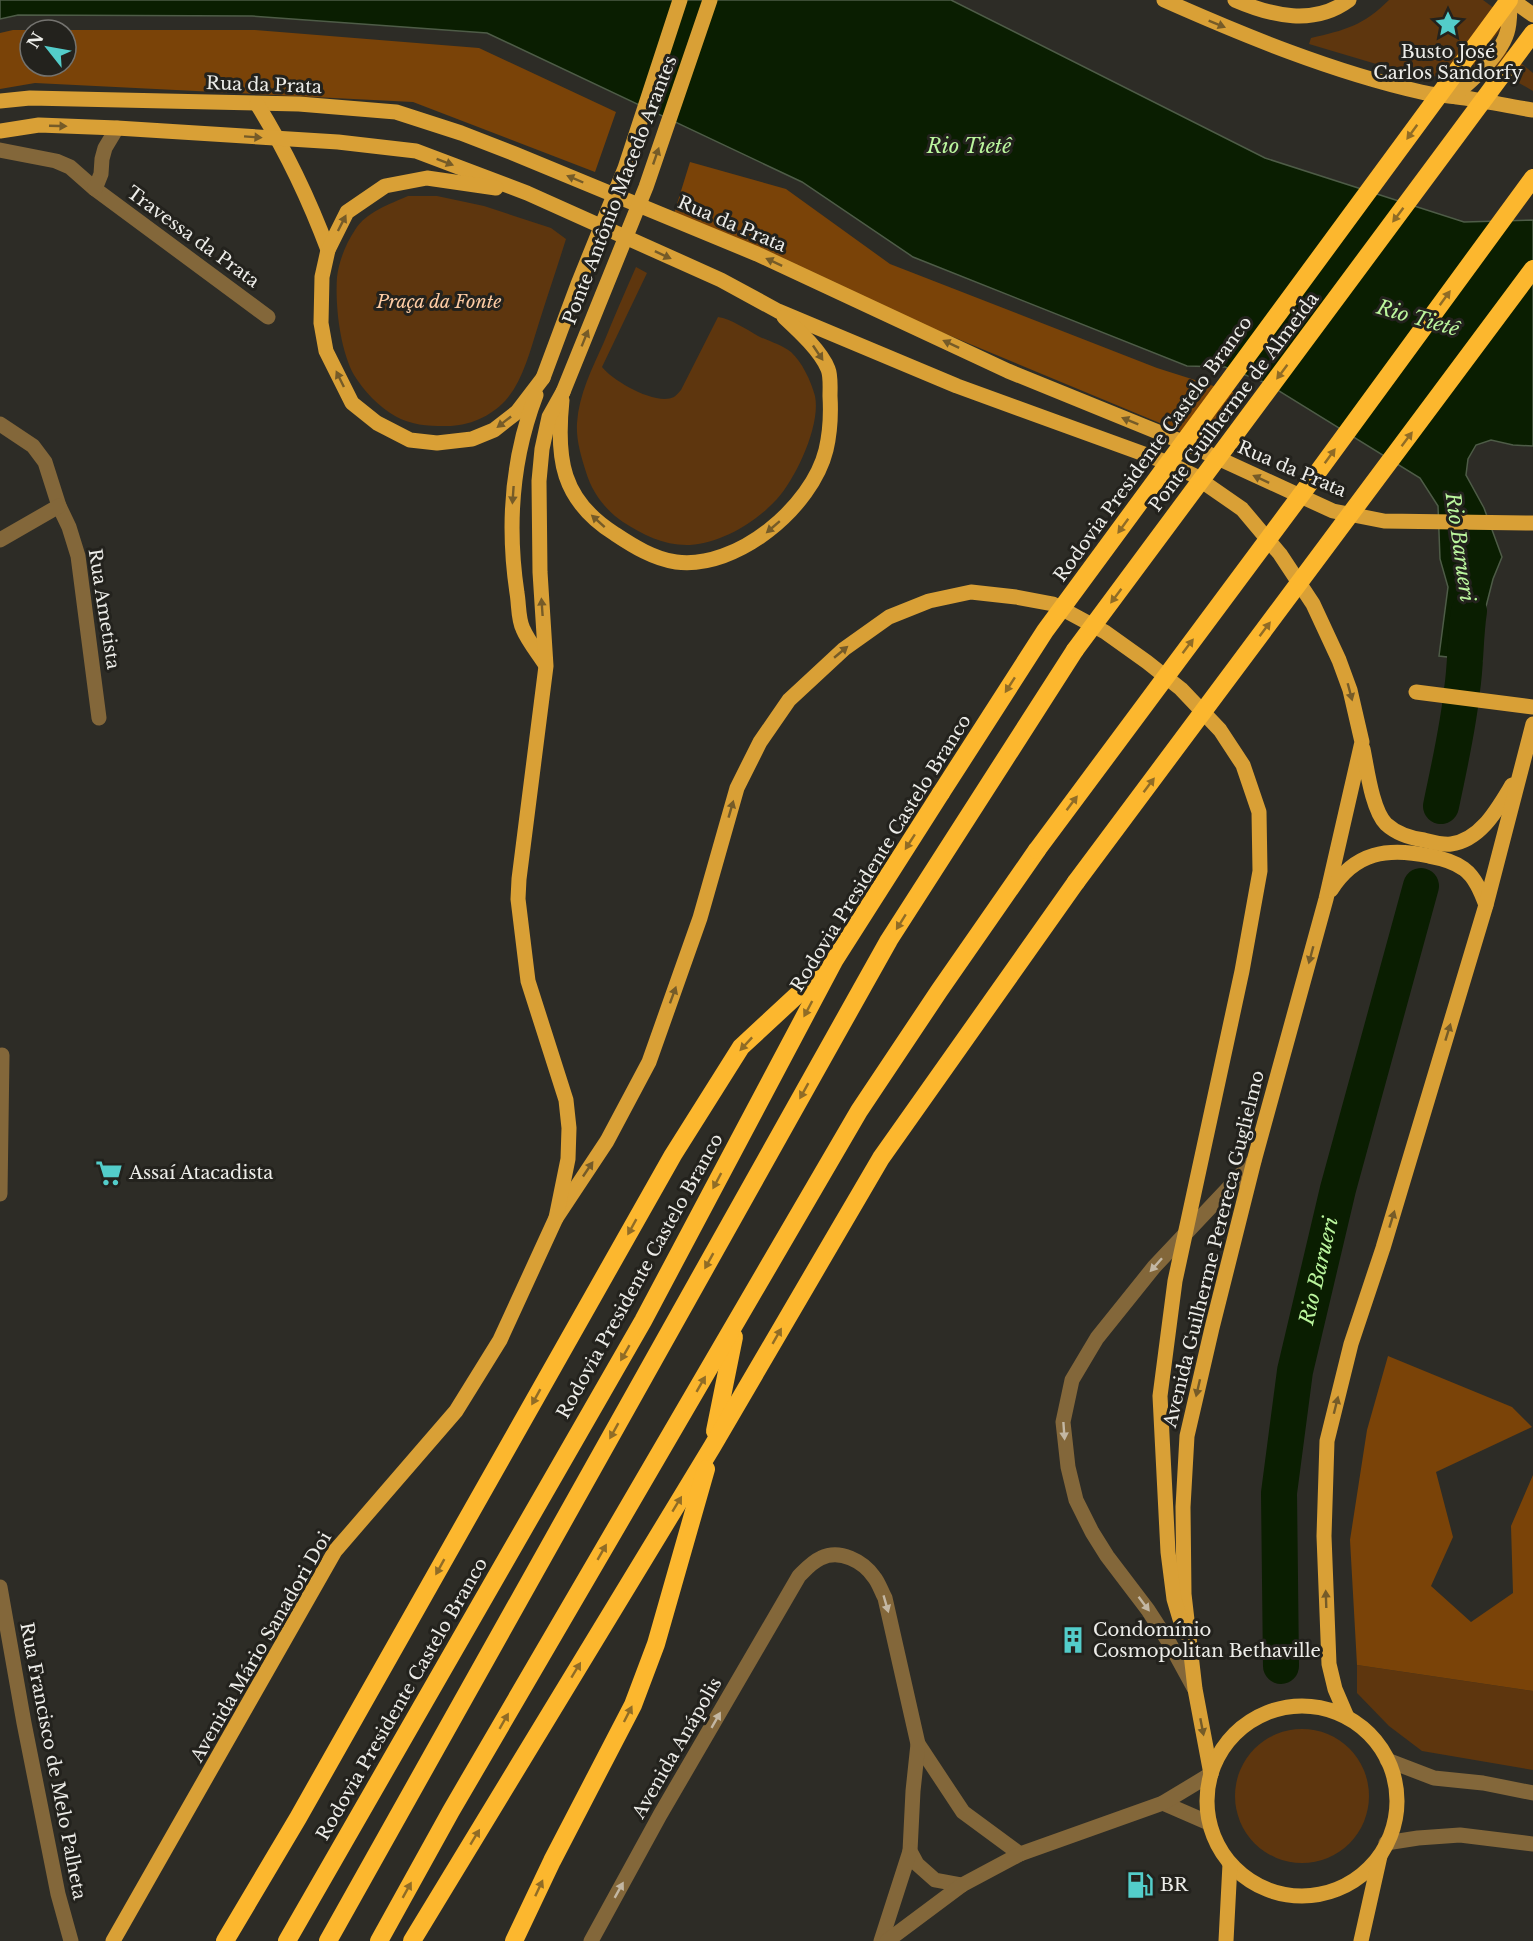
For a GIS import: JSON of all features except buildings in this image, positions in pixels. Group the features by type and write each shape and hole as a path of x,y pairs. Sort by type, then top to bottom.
{"highway":[{"name":"Rodovia Presidente Castelo Branco","path":"287,1941 637,1331 834,961 1045,632 1510,0"},
{"name":"Ponte Guilherme de Almeida","path":"328,1941 889,940 1075,650 1533,33"},
{"path":"379,1941 457,1801 859,1111 1037,850 1533,178"},
{"path":"412,1941 712,1447 881,1158 1076,882 1533,269"},
{"path":"225,1941 304,1808 672,1155 741,1047 834,961"},
{"path":"514,1941 552,1860 633,1705 656,1644 712,1447 737,1322"}],"main road":[{"name":"Ponte Antônio Macedo Arantes","path":"543,378 625,168 680,0"},
{"name":"Ponte Antônio Macedo Arantes","path":"563,392 646,187 710,0"},
{"path":"1164,0 1298,55 1395,85 1427,93 1533,110"},
{"path":"1234,0 1276,14 1301,18 1321,14 1349,0"},
{"path":"1454,96 1479,74 1500,46 1508,31 1510,0 1533,15"},
{"name":"Rua da Prata","path":"0,101 30,98 299,105 396,112 461,133 758,254 1008,371 1185,443 1333,512 1384,521 1528,524"},
{"path":"257,104 278,139 311,206 328,250"},
{"path":"0,131 39,125 117,128 338,142 416,151 527,193 721,280 778,311 810,342 829,369 831,412 826,451 804,494 766,533 737,550 705,561 677,562 656,556 628,543 599,524 581,504 564,474 559,447 563,392"},
{"path":"527,193 427,178 385,186 347,212 328,250 322,277 321,323 326,351 352,403 376,423 410,440 437,443 472,439 494,430 517,412 543,378"},
{"name":"Avenida Guilherme Perereca Guglielmo","path":"778,311 957,386 1166,462 1193,475 1242,510 1280,554 1313,604 1350,690 1376,806 1385,823 1406,837 1449,845 1463,841 1475,834 1492,817 1522,770"},
{"path":"543,378 529,414 513,483 511,519 515,577 522,628 546,666"},
{"name":"Avenida Mário Sanadori Doi","path":"113,1941 335,1551 456,1410 500,1340 555,1218 568,1159 567,1100 528,981 518,899 546,666 540,561 539,481 542,449 549,417 563,392"},
{"path":"555,1218 607,1140 649,1062 700,918 737,788 760,742 789,700 853,643 889,617 929,601 971,592 1016,597 1053,604 1105,632 1181,689 1220,730 1243,765 1258,812 1260,871 1242,971 1175,1281 1160,1396 1168,1552 1174,1599 1192,1659"},
{"path":"1416,692 1533,707"},
{"path":"1347,1717 1335,1689 1329,1664 1324,1536 1327,1441 1351,1344 1383,1248 1486,904 1533,724"},
{"name":"Avenida Guilherme Perereca Guglielmo","path":"1211,1774 1195,1689 1184,1594 1182,1551 1187,1436 1254,1161 1326,899 1362,742"},
{"path":"1326,899 1341,875 1364,858 1390,851 1412,852 1440,858 1464,869 1479,887 1486,904"},
{"path":"1360,1941 1384,1848 1395,1820 1396,1796 1392,1771 1375,1740 1347,1717 1318,1707 1287,1707 1258,1717 1233,1735 1224,1747 1211,1774 1207,1799 1209,1823 1214,1839 1230,1864 1247,1879 1268,1890 1290,1896 1314,1896 1353,1881 1366,1871 1384,1848"},
{"path":"1226,1941 1230,1864"}],"street":[{"path":"95,189 105,148 117,128"},
{"name":"Travessa da Prata","path":"0,150 56,161 70,167 95,189 268,317"},
{"name":"Rua Ametista","path":"0,424 33,447 45,462 59,506 69,527 78,556 99,718"},
{"path":"0,540 59,506"},
{"path":"0,1194 2,1055"},
{"path":"1195,1689 1148,1610 1107,1556 1076,1500 1068,1467 1063,1422 1072,1380 1097,1338 1154,1267 1254,1161"},
{"name":"Avenida Anápolis","path":"591,1941 660,1815 799,1576 822,1557 839,1555 852,1558 867,1568 876,1579 885,1598 918,1744"},
{"name":"Rua Francisco de Melo Palheta","path":"0,1587 58,1894 71,1941"},
{"path":"881,1941 910,1851 918,1744"},
{"path":"918,1744 963,1812 1020,1854"},
{"path":"1387,1760 1434,1778 1483,1783 1533,1793"},
{"path":"887,1941 962,1886 1020,1854 1164,1803 1211,1774"},
{"path":"1164,1803 1209,1823"},
{"path":"1384,1848 1418,1838 1460,1835 1533,1844"},
{"path":"910,1851 917,1864 935,1880 962,1886"}],"green space":[{"path":"1389,0 1483,0 1510,20 1492,40 1533,73 1533,91 1471,64 1441,76 1420,77 1309,44 1311,38 1353,26 1371,16"},
{"name":"Praça da Fonte","path":"408,196 437,196 484,206 551,228 566,239 529,355 517,384 499,407 485,416 461,425 425,425 395,416 362,387 345,353 338,314 337,288 338,271 343,252 355,230 365,218"},
{"path":"636,267 647,273 602,367 615,379 646,395 666,399 674,397 681,390 718,317 733,322 791,352 806,372 815,396 816,408 811,436 799,465 784,490 759,516 738,530 714,540 690,545 672,544 655,539 623,522 605,506 596,493 581,454 577,423 583,392"},
{"path":"1357,1665 1533,1691 1533,1770 1422,1751 1389,1726 1357,1693"},
{"path":"1302,1729 1328,1734 1349,1749 1364,1770 1369,1796 1364,1822 1349,1843 1328,1858 1302,1863 1276,1858 1255,1843 1240,1822 1235,1796 1240,1770 1255,1749 1276,1734"}],"shaded area":[{"path":"18,30 18,78 78,78 78,30 255,30 479,48 616,112 595,172 413,102 35,83 0,89 0,33"},
{"path":"690,162 786,189 890,264 1157,368 1239,394 1203,441 672,220"},
{"path":"1388,1356 1512,1407 1532,1427 1436,1472 1453,1537 1431,1586 1471,1622 1513,1593 1511,1526 1533,1475 1533,1691 1357,1665 1350,1540 1367,1430"}],"water":[{"name":"Rio Tietê","path":"0,0 951,0 1265,158 1464,222 1533,220 1533,446 1513,445 1491,440 1476,445 1468,459 1466,475 1484,508 1502,557 1493,579 1482,622 1482,661 1439,656 1448,587 1440,559 1438,506 1420,478 1266,383 1225,367 1187,366 913,257 802,182 487,33 252,16 18,15 0,19"}],"waterway":[{"name":"Rio Barueri","path":"1441,806 1460,705 1469,611"},
{"name":"Rio Barueri","path":"1281,1666 1279,1493 1295,1371 1338,1189 1421,886"}],"place":[{"name":"Busto José Carlos Sandorfy","path":"1448,24"},
{"name":"Assaí Atacadista","path":"109,1173"},
{"name":"Condomínio Cosmopolitan Bethaville","path":"1073,1640"},
{"name":"BR","path":"1140,1885"}]}
